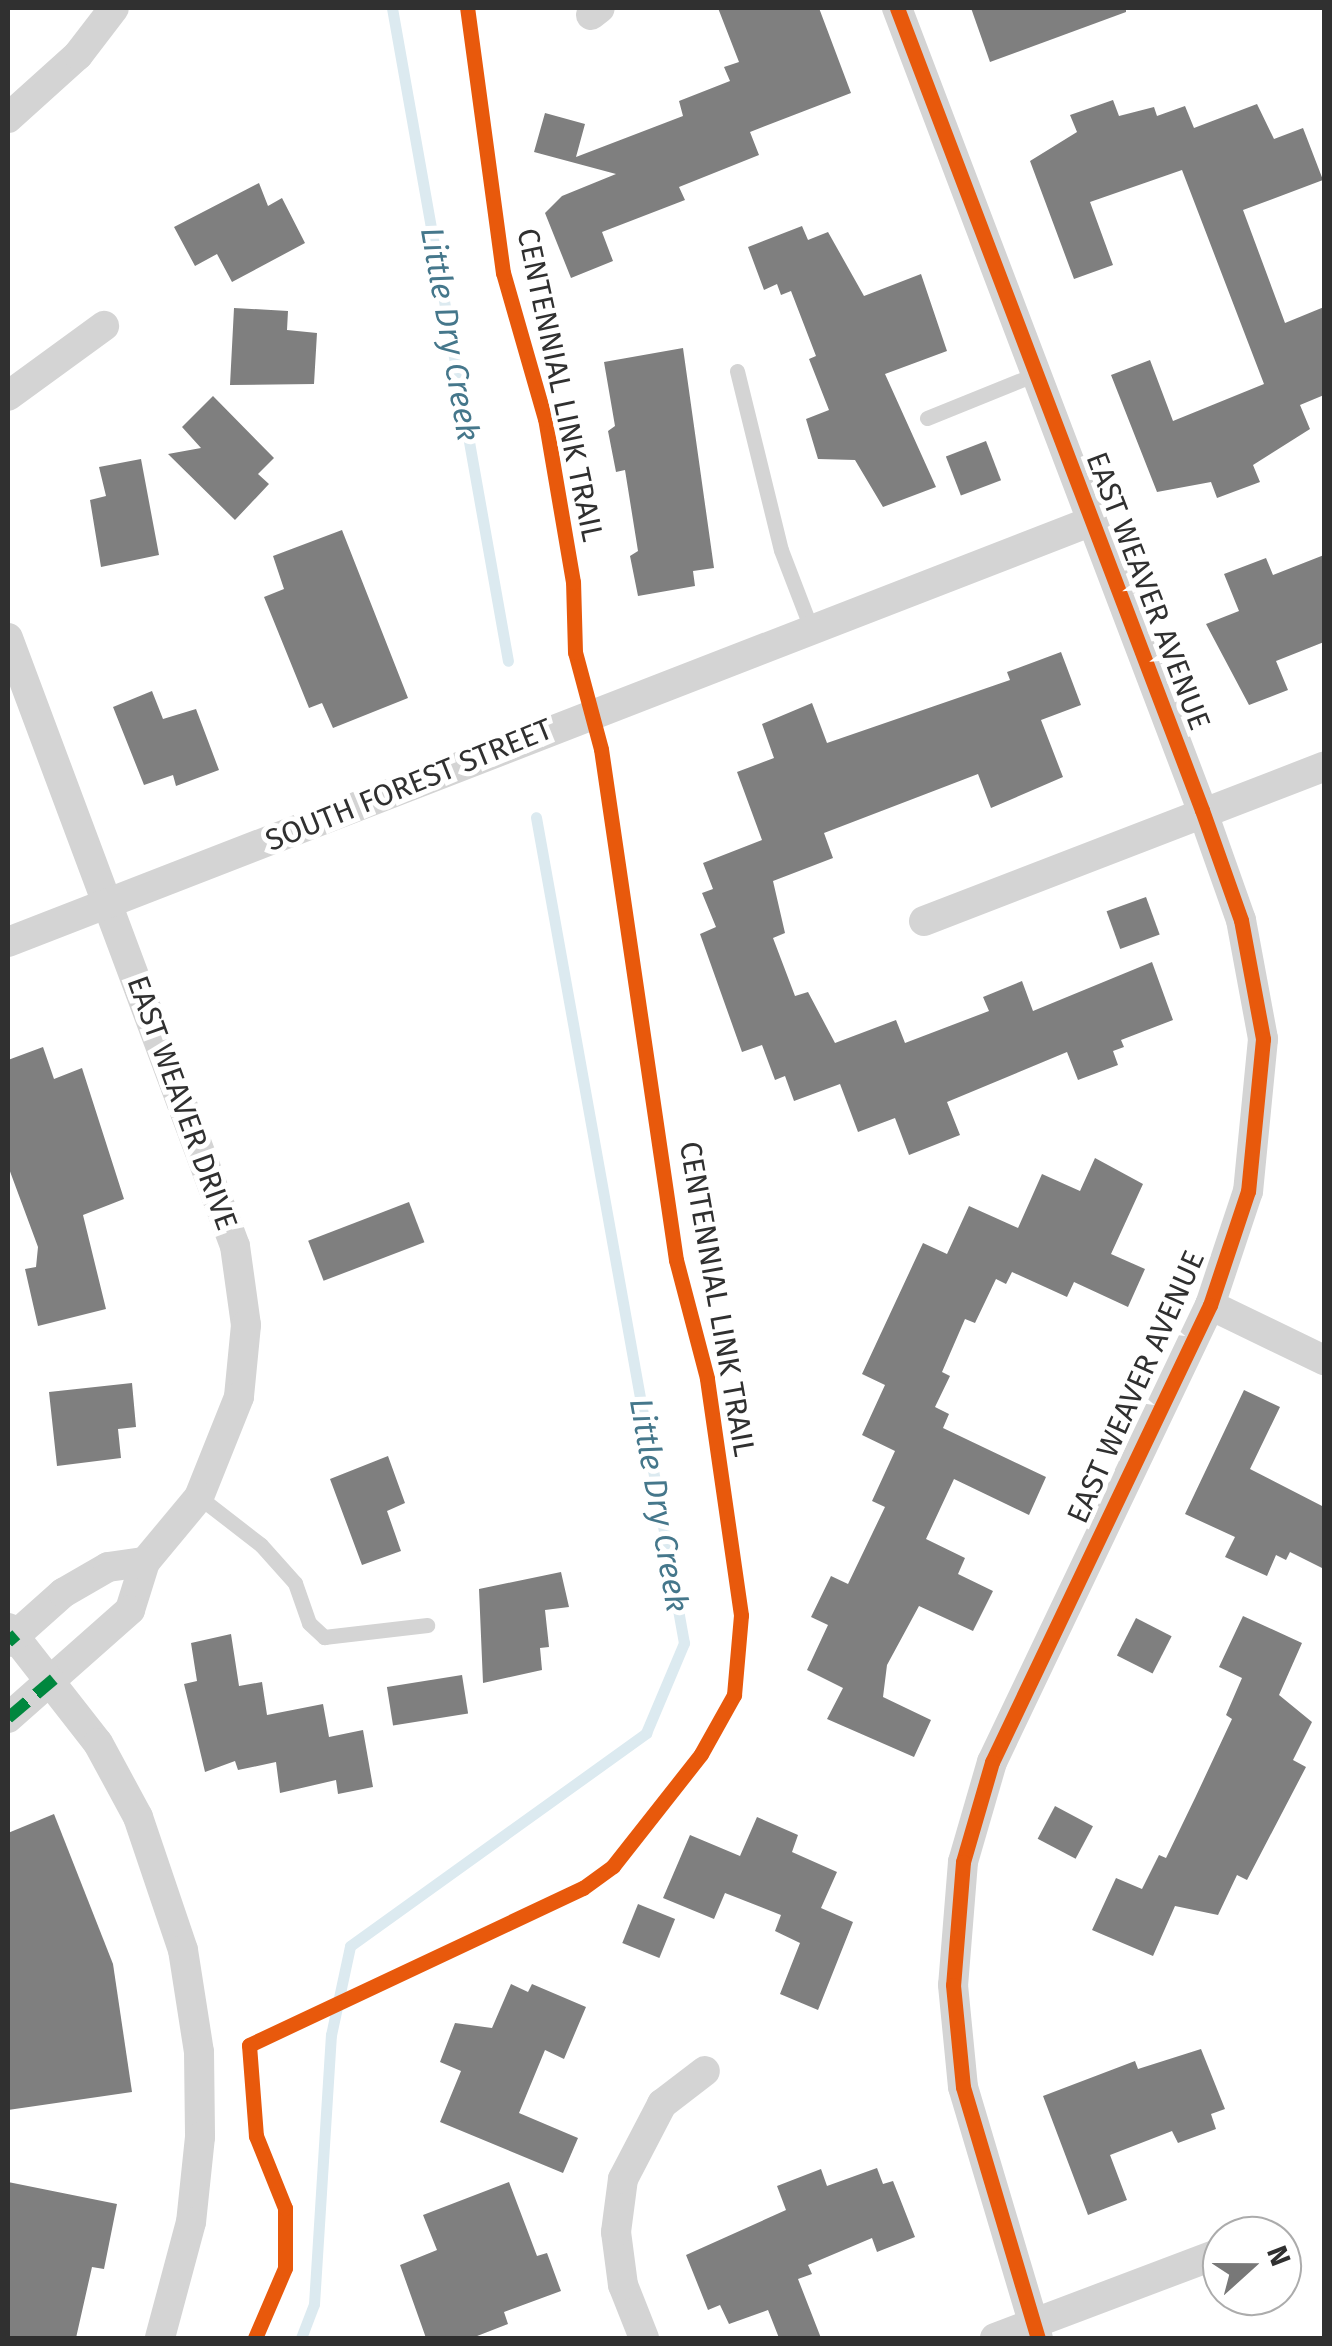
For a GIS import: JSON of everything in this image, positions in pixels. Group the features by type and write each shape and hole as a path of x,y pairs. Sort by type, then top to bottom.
{"street":[{"path":"8,118 78,56 114,8"},
{"name":"EAST WEAVER AVENUE","path":"897,8 1202,810 1241,920 1263,1039 1248,1191 1210,1305 992,1762 963,1862 953,1984 963,2086 992,2198 1044,2333"},
{"path":"8,396 104,326"},
{"name":"SOUTH FOREST STREET","path":"8,942 1092,520"},
{"name":"EAST WEAVER DRIVE","path":"8,638 235,1246 246,1325 239,1396 199,1496 145,1562 130,1610 8,1718"},
{"path":"924,922 1202,810 1324,767"},
{"path":"1210,1305 1324,1360"},
{"path":"145,1562 108,1567 10,1635 54,1679 138,1818 183,1950 199,2052 200,2138 192,2222 160,2338"},
{"path":"644,2338 618,2250 622,2179 662,2104 704,2071"},
{"path":"995,2338 1044,2333 1202,2261"}],"lane":[{"path":"737,371 781,550 811,628"},
{"path":"927,418 1036,374"},
{"path":"199,1496 261,1545 294,1584 309,1623 324,1637 427,1625"}],"building":[{"path":"718,8 819,8 851,93 750,132 759,155 679,187 685,200 602,232 613,261 571,278 545,213 562,196 616,174 534,152 545,113 585,124 576,157 683,116 679,101 730,81 724,67 739,62"},
{"path":"971,8 1126,8 1126,12 990,62"},
{"path":"1113,100 1119,116 1154,107 1157,116 1185,106 1194,128 1257,104 1274,139 1303,128 1323,180 1243,210 1285,323 1324,307 1324,395 1300,405 1310,429 1253,465 1260,482 1217,498 1211,482 1157,492 1111,375 1150,360 1173,421 1264,384 1182,170 1090,202 1113,265 1074,279 1030,161 1077,132 1070,115"},
{"path":"259,183 268,206 282,198 305,243 232,282 217,254 195,266 174,227"},
{"path":"802,226 808,240 828,232 864,296 921,274 947,351 885,374 936,487 883,507 855,460 818,459 806,419 829,410 809,359 816,356 791,291 781,295 777,284 764,290 748,247"},
{"path":"234,308 288,311 287,330 317,333 314,384 230,385"},
{"path":"683,348 714,568 693,571 695,586 638,596 630,556 638,551 625,470 616,472 608,431 615,426 604,362"},
{"path":"213,396 274,458 258,474 269,484 235,520 168,454 201,448 182,427"},
{"path":"986,441 1001,480 961,496 946,456"},
{"path":"141,459 159,555 101,567 90,500 106,496 99,467"},
{"path":"342,530 408,698 333,728 322,703 309,708 264,597 284,589 273,556"},
{"path":"1324,555 1324,642 1276,661 1288,690 1249,705 1206,624 1239,611 1224,574 1266,558 1273,575"},
{"path":"1061,652 1081,705 1041,720 1063,777 991,808 978,774 824,833 833,858 773,881 785,933 773,938 795,996 808,992 835,1043 896,1020 905,1043 989,1011 983,997 1022,981 1033,1011 1152,962 1173,1020 1121,1040 1124,1047 1113,1051 1118,1065 1078,1080 1067,1052 947,1102 960,1135 909,1155 895,1118 858,1132 840,1084 794,1101 785,1076 775,1080 762,1045 742,1052 700,934 716,927 702,893 713,889 703,863 762,840 737,772 774,758 762,724 812,703 827,743 1010,680 1007,672"},
{"path":"152,691 163,719 196,709 219,770 176,786 173,775 144,785 113,707"},
{"path":"1146,897 1160,935 1120,949 1107,911"},
{"path":"43,1047 54,1079 82,1068 124,1199 83,1215 106,1309 38,1326 25,1269 36,1267 38,1247 8,1166 8,1060"},
{"path":"1095,1158 1143,1184 1111,1254 1145,1269 1128,1307 1074,1282 1067,1297 1012,1272 1006,1284 996,1279 975,1323 965,1319 942,1372 950,1376 935,1407 949,1414 943,1428 1046,1477 1029,1515 954,1479 926,1539 965,1558 958,1574 993,1591 973,1631 919,1606 887,1665 883,1697 931,1720 914,1757 827,1719 843,1688 807,1670 828,1625 811,1617 831,1576 848,1584 885,1507 872,1501 895,1451 862,1435 885,1385 862,1374 923,1243 947,1254 969,1206 1018,1228 1042,1174 1080,1191"},
{"path":"409,1202 424,1242 324,1281 308,1241"},
{"path":"132,1383 136,1427 118,1429 121,1458 57,1466 49,1392"},
{"path":"1244,1390 1280,1407 1250,1469 1324,1507 1324,1569 1290,1552 1286,1560 1276,1555 1267,1576 1225,1557 1235,1537 1185,1514"},
{"path":"388,1456 405,1503 387,1511 401,1551 362,1565 330,1479"},
{"path":"561,1572 569,1607 545,1610 549,1647 540,1648 542,1670 483,1683 479,1589"},
{"path":"1243,1616 1302,1643 1279,1695 1312,1722 1293,1760 1306,1767 1247,1880 1237,1875 1218,1915 1175,1906 1153,1956 1092,1930 1116,1878 1142,1889 1159,1855 1166,1858 1196,1796 1232,1719 1226,1715 1242,1678 1219,1667"},
{"path":"1136,1618 1172,1636 1153,1674 1117,1655"},
{"path":"231,1634 239,1686 262,1682 267,1715 323,1704 329,1737 363,1730 373,1787 338,1794 336,1780 280,1793 276,1762 238,1770 235,1761 205,1772 184,1684 197,1681 191,1643"},
{"path":"462,1675 468,1714 393,1725 387,1687"},
{"path":"1055,1806 1093,1826 1076,1859 1038,1839"},
{"path":"54,1814 113,1964 132,2092 8,2110 8,1833"},
{"path":"757,1817 798,1835 792,1852 837,1872 821,1908 853,1922 818,2010 780,1994 800,1943 775,1931 781,1915 725,1893 714,1919 663,1898 690,1835 740,1856"},
{"path":"638,1904 675,1919 659,1958 622,1943"},
{"path":"511,1984 528,1992 532,1984 586,2007 564,2059 545,2050 519,2113 578,2138 563,2173 440,2122 461,2071 440,2062 455,2023 492,2028"},
{"path":"1201,2049 1225,2109 1211,2114 1216,2129 1178,2143 1172,2131 1110,2155 1127,2200 1088,2215 1043,2096 1135,2061 1138,2069"},
{"path":"877,2168 883,2184 893,2181 915,2237 877,2252 872,2238 808,2265 812,2274 798,2279 821,2338 779,2338 768,2310 729,2324 720,2305 708,2310 686,2255 786,2210 777,2186 821,2169 827,2186"},
{"path":"8,2182 117,2204 104,2269 92,2267 76,2338 8,2338"},
{"path":"509,2182 537,2256 547,2253 561,2291 504,2312 508,2324 472,2338 426,2338 400,2265 437,2250 423,2215"}],"waterway":[{"name":"Little Dry Creek","path":"392,8 508,661"},
{"name":"Little Dry Creek","path":"301,2338 314,2304 331,2035 350,1946 646,1733 684,1643 536,817"}],"marked path":[{"path":"8,1642 16,1635"},
{"path":"8,1718 54,1679"}],"cycle path":[{"name":"CENTENNIAL LINK TRAIL","path":"255,2338 285,2268 285,2208 256,2136 249,2045 583,1888 613,1866 701,1754 734,1695 741,1615 707,1378 676,1260 601,749 575,652 573,582 545,419 503,273 467,8"},
{"path":"897,8 1202,810 1241,920 1263,1039 1248,1191 1210,1305 992,1762 963,1862 953,1985 963,2087 1038,2338"}]}
